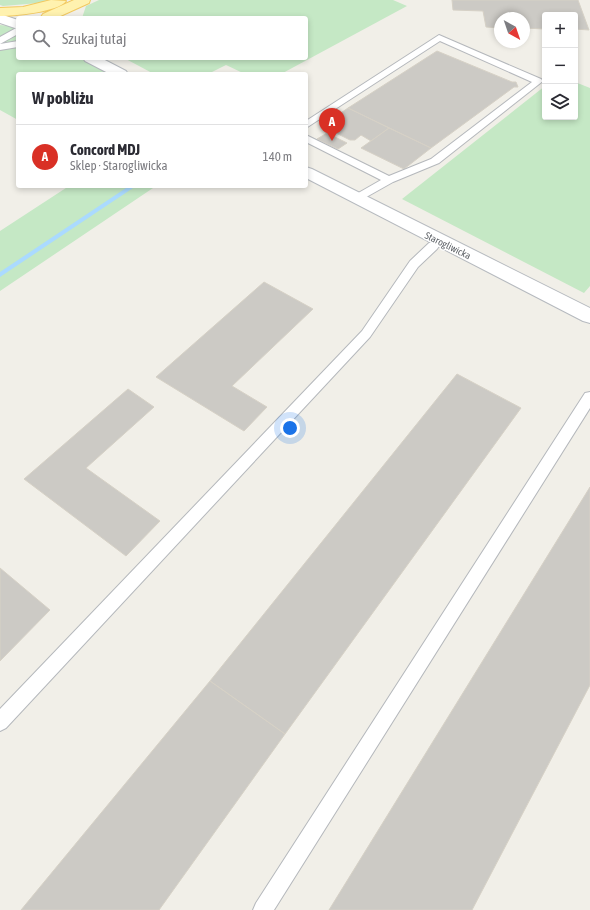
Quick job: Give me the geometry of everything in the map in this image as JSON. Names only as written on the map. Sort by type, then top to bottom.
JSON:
[{"type":"main road","points":[[0,12],[27,12],[70,2]]},
{"type":"main road","points":[[35,16],[70,2]]},
{"type":"main road","points":[[48,16],[70,2]]},
{"type":"main road","points":[[60,16],[70,2]]},
{"type":"street","points":[[0,18],[16,24]]},
{"type":"street","points":[[94,60],[117,72]]},
{"type":"street","name":"Starogliwicka","points":[[308,173],[590,316]]},
{"type":"lane","points":[[0,34],[16,30]]},
{"type":"lane","points":[[0,41],[16,31]]},
{"type":"lane","points":[[308,124],[439,38],[538,81],[435,161],[389,180],[357,198]]},
{"type":"lane","points":[[0,47],[16,44]]},
{"type":"lane","points":[[308,139],[389,180]]},
{"type":"lane","points":[[0,722],[366,334],[414,264],[433,246]]},
{"type":"lane","points":[[263,910],[590,397]]},
{"type":"green space","points":[[0,0],[48,0],[39,3],[3,6],[0,5]]},
{"type":"green space","points":[[99,0],[393,0],[407,6],[308,59],[308,16],[83,16],[86,6]]},
{"type":"green space","points":[[0,25],[16,27],[16,60],[94,60],[117,72],[16,72],[16,119],[0,110]]},
{"type":"green space","points":[[128,60],[307,60],[285,72],[241,72],[226,65],[212,72],[150,72]]},
{"type":"green space","points":[[578,83],[590,88],[590,286],[584,293],[402,199],[542,88],[542,120],[578,120]]},
{"type":"green space","points":[[66,188],[153,188],[0,291],[0,231]]},
{"type":"building","points":[[452,0],[578,0],[589,30],[578,29],[578,12],[542,12],[542,29],[530,28],[530,12],[494,12],[494,28],[486,27],[483,11],[453,10]]},
{"type":"building","points":[[437,51],[512,82],[516,82],[518,87],[514,87],[431,148],[348,108]]},
{"type":"building","points":[[348,108],[389,128],[371,141],[361,135],[355,140],[350,140],[322,126]]},
{"type":"building","points":[[389,128],[431,148],[404,169],[361,148]]},
{"type":"building","points":[[327,133],[347,143],[338,149],[317,139]]},
{"type":"building","points":[[264,282],[313,309],[232,386],[267,407],[244,431],[156,377]]},
{"type":"building","points":[[457,374],[521,408],[285,734],[210,681]]},
{"type":"building","points":[[128,389],[154,407],[86,468],[160,521],[126,556],[24,479]]},
{"type":"building","points":[[590,487],[590,685],[472,910],[329,910]]},
{"type":"building","points":[[0,568],[50,610],[0,661]]},
{"type":"building","points":[[210,681],[285,734],[159,910],[21,910]]},
{"type":"waterway","points":[[0,275],[130,188]]},
{"type":"place","name":"Concord MDJ","points":[[332,141]]}]
